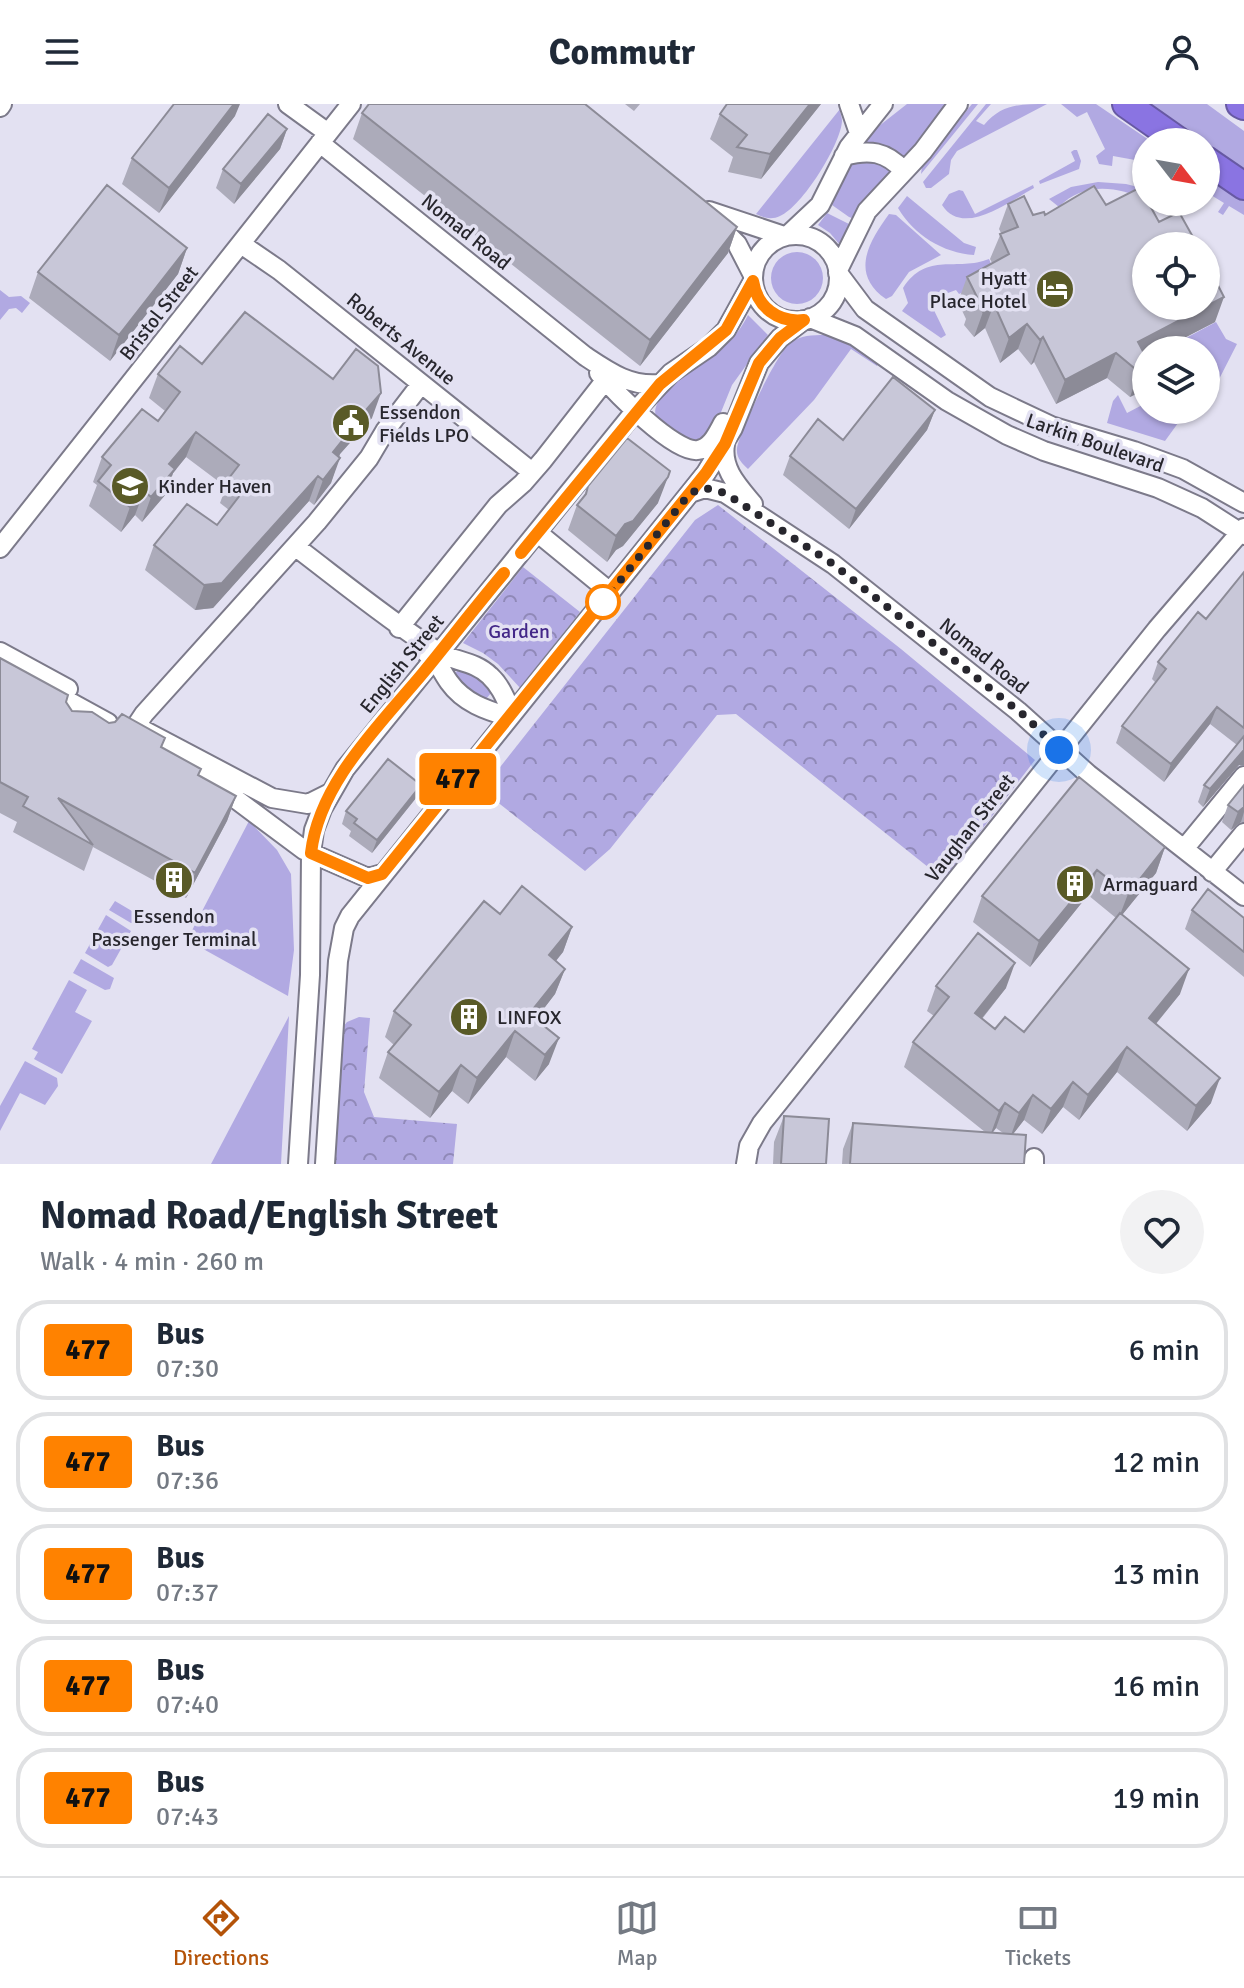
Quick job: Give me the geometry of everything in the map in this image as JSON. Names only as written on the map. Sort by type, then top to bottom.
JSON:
[{"type":"highway","points":[[1126,104],[1160,128]]},
{"type":"highway","points":[[1220,170],[1244,186]]},
{"type":"street","name":"Nomad Road","points":[[288,104],[324,138],[585,356],[608,377],[619,395],[684,449],[701,450],[712,442],[735,395],[759,363]]},
{"type":"street","name":"Bristol Street","points":[[3,543],[351,104]]},
{"type":"street","points":[[849,104],[859,133]]},
{"type":"street","points":[[753,278],[762,251],[786,236],[820,205],[844,156],[883,104]]},
{"type":"street","points":[[838,272],[867,211],[958,104]]},
{"type":"street","points":[[844,156],[861,152],[881,153],[904,171]]},
{"type":"street","points":[[325,1164],[338,961],[344,928],[356,906],[690,493],[725,444],[759,363],[780,338],[823,311],[838,287],[838,272],[832,254],[820,242],[804,235],[786,236],[724,218],[690,199],[733,239],[753,278],[759,300],[767,310],[784,319],[807,319]]},
{"type":"street","name":"Roberts Avenue","points":[[241,244],[279,270],[532,472]]},
{"type":"street","name":"Larkin Boulevard","points":[[838,272],[865,309],[990,397],[1051,426],[1183,469],[1244,503]]},
{"type":"street","name":"English Street","points":[[298,1164],[308,1006],[311,853],[318,819],[330,793],[345,769],[636,410],[660,384],[726,330],[753,278]]},
{"type":"street","name":"Larkin Boulevard","points":[[807,319],[855,336],[947,401],[1007,435],[1044,451],[1158,488],[1243,531]]},
{"type":"street","name":"Nomad Road","points":[[608,377],[639,384],[660,384]]},
{"type":"street","points":[[399,628],[498,505],[532,472],[608,377]]},
{"type":"street","points":[[133,731],[296,547],[369,458],[385,431],[421,384]]},
{"type":"street","points":[[584,407],[606,394],[619,395]]},
{"type":"street","name":"Nomad Road","points":[[725,444],[724,459],[728,471],[766,517]]},
{"type":"street","name":"Nomad Road","points":[[690,493],[701,488],[717,490],[766,517],[867,590],[1026,717],[1059,750],[1244,896]]},
{"type":"street","name":"Vaughan Street","points":[[746,1164],[751,1141],[762,1123],[1157,629],[1243,531]]},
{"type":"street","points":[[538,533],[610,592]]},
{"type":"street","points":[[296,547],[399,628],[418,648],[437,656],[469,662],[487,673],[500,687],[510,715]]},
{"type":"street","points":[[0,652],[133,731],[229,794],[289,841],[368,878],[382,874]]},
{"type":"street","points":[[437,656],[449,682],[465,699],[481,708],[510,715]]},
{"type":"street","points":[[0,664],[94,728],[133,731]]},
{"type":"street","points":[[172,758],[278,800],[308,804],[330,793]]},
{"type":"street","points":[[1184,849],[1244,776]]},
{"type":"street","points":[[1212,872],[1244,833]]},
{"type":"street","points":[[308,1006],[336,1008]]},
{"type":"green space","points":[[907,104],[946,104],[902,161],[863,144],[879,126]]},
{"type":"green space","points":[[972,104],[978,104],[921,174],[922,166]]},
{"type":"green space","points":[[986,104],[991,104],[976,121],[984,125],[1004,109],[1047,104],[957,151],[951,160],[949,174],[931,188],[926,188],[923,182]]},
{"type":"green space","points":[[1061,104],[1096,104],[1132,128],[1132,159],[1113,156],[1112,166],[1099,164],[1096,156],[1105,149],[1087,112],[1077,117]]},
{"type":"green space","points":[[1149,104],[1207,104],[1244,131],[1244,170],[1220,153],[1220,128],[1184,128]]},
{"type":"green space","points":[[840,109],[842,121],[835,144],[819,174],[799,201],[774,218],[756,214]]},
{"type":"green space","points":[[1077,150],[1081,161],[1079,169],[1040,184],[1039,181],[1075,161],[1071,152]]},
{"type":"green space","points":[[871,156],[893,170],[867,196],[852,218],[849,217],[832,205],[851,162]]},
{"type":"green space","points":[[1098,182],[1126,184],[1132,186],[1132,195],[1112,189],[1089,190],[1068,199],[1059,207],[1049,199],[1071,187]]},
{"type":"green space","points":[[1220,184],[1244,199],[1244,215],[1229,206],[1223,215],[1220,209],[1224,203],[1220,201]]},
{"type":"green space","points":[[1033,185],[1034,188],[1000,208],[974,218],[951,214],[942,205],[949,194],[963,191],[975,214]]},
{"type":"green space","points":[[907,196],[964,243],[976,247],[974,255],[951,251],[921,234],[898,208]]},
{"type":"green space","points":[[827,213],[849,224],[840,245],[818,225]]},
{"type":"green space","points":[[889,214],[896,215],[941,255],[909,272],[892,296],[886,299],[868,279],[866,258],[869,247]]},
{"type":"green space","points":[[797,252],[815,260],[823,278],[815,296],[797,304],[779,296],[771,278],[779,260]]},
{"type":"green space","points":[[989,259],[997,277],[959,294],[956,290],[929,300],[946,335],[941,338],[902,311],[908,303],[903,288],[922,270],[943,264]]},
{"type":"green space","points":[[0,290],[9,297],[21,296],[30,303],[22,313],[16,308],[9,309],[0,320]]},
{"type":"green space","points":[[748,315],[768,335],[732,385],[715,427],[706,440],[689,443],[656,418],[656,408],[670,388],[731,339]]},
{"type":"green space","points":[[1216,322],[1226,339],[1237,344],[1220,377],[1220,336],[1190,336]]},
{"type":"green space","points":[[825,335],[853,344],[878,362],[877,366],[851,349],[814,400],[748,469],[738,457],[737,448],[776,362],[794,340]]},
{"type":"green space","points":[[1118,395],[1127,413],[1132,410],[1132,424],[1177,424],[1165,441],[1107,423],[1113,401]]},
{"type":"green space","points":[[718,505],[901,649],[1035,760],[947,875],[933,871],[736,714],[717,715],[610,849],[585,871],[482,790],[695,520]]},
{"type":"green space","name":"Garden","points":[[523,567],[580,612],[521,689],[498,664],[463,643]]},
{"type":"green space","points":[[462,665],[494,689],[483,703],[452,677]]},
{"type":"green space","points":[[249,821],[277,850],[291,874],[294,950],[288,996],[187,940]]},
{"type":"green space","points":[[115,901],[137,914],[136,922],[131,923],[109,910]]},
{"type":"green space","points":[[106,915],[131,931],[108,967],[85,953]]},
{"type":"green space","points":[[81,959],[114,978],[110,989],[105,990],[73,973]]},
{"type":"green space","points":[[69,980],[87,990],[75,1012],[92,1021],[62,1074],[34,1059],[38,1052],[32,1049]]},
{"type":"green space","points":[[289,1016],[281,1164],[211,1164]]},
{"type":"green space","points":[[359,1017],[370,1018],[364,1092],[374,1117],[457,1124],[453,1164],[332,1164],[342,1028]]},
{"type":"green space","points":[[25,1061],[57,1078],[58,1086],[45,1105],[20,1093],[0,1131],[0,1106]]},
{"type":"building","points":[[174,104],[234,104],[169,188],[132,158]]},
{"type":"building","points":[[369,104],[585,104],[737,227],[650,340],[362,113]]},
{"type":"building","points":[[727,104],[810,104],[770,154],[737,147],[747,135],[720,114]]},
{"type":"building","points":[[268,114],[287,129],[241,184],[223,169]]},
{"type":"building","points":[[107,185],[187,248],[119,335],[38,272]]},
{"type":"building","name":"Hyatt Place Hotel","points":[[1094,186],[1106,205],[1132,192],[1132,216],[1156,216],[1159,222],[1171,216],[1181,216],[1190,232],[1132,232],[1132,320],[1180,320],[1149,336],[1132,336],[1132,366],[1116,353],[1065,380],[1043,337],[1040,340],[1027,324],[1009,338],[994,304],[983,312],[973,300],[977,297],[967,277],[1009,254],[1000,234],[1018,227],[1008,204],[1024,196],[1033,215],[1044,212],[1045,215]]},
{"type":"building","points":[[245,312],[333,379],[356,349],[378,366],[381,393],[344,435],[333,452],[340,458],[323,480],[318,476],[222,583],[204,585],[154,545],[187,504],[217,525],[244,490],[229,478],[239,465],[196,432],[169,464],[175,469],[151,497],[144,491],[130,507],[98,481],[111,465],[102,457],[142,409],[158,421],[180,392],[158,374],[180,346],[202,364]]},
{"type":"building","points":[[893,377],[935,410],[856,509],[790,456],[818,419],[843,440]]},
{"type":"building","points":[[627,438],[670,471],[633,521],[625,524],[616,536],[577,505],[588,486]]},
{"type":"building","points":[[1244,572],[1244,728],[1217,707],[1171,764],[1122,726],[1166,669],[1158,662],[1198,612],[1206,619]]},
{"type":"building","name":"Essendon Passenger Terminal","points":[[0,658],[68,695],[66,702],[72,711],[92,712],[109,723],[115,722],[122,714],[165,738],[161,747],[201,769],[198,775],[236,796],[195,873],[58,798],[93,845],[23,806],[28,797],[0,782]]},
{"type":"building","points":[[1244,736],[1244,750],[1210,789],[1204,785]]},
{"type":"building","points":[[388,759],[421,785],[377,840],[354,823],[357,819],[346,811]]},
{"type":"building","name":"Armaguard","points":[[1079,777],[1165,847],[1128,894],[1097,870],[1039,941],[982,896]]},
{"type":"building","points":[[1244,785],[1244,807],[1238,812],[1228,805]]},
{"type":"building","name":"LINFOX","points":[[522,886],[572,927],[549,955],[565,969],[529,1014],[559,1038],[545,1055],[515,1031],[477,1078],[461,1065],[439,1092],[388,1052],[411,1025],[394,1011],[484,901],[500,914]]},
{"type":"building","points":[[1208,889],[1244,918],[1244,952],[1192,910]]},
{"type":"building","points":[[1120,913],[1189,969],[1149,1018],[1220,1078],[1196,1106],[1127,1047],[1088,1095],[1073,1082],[1051,1109],[1033,1095],[1019,1113],[1005,1103],[999,1111],[913,1042],[949,997],[936,986],[978,933],[1015,963],[975,1013],[995,1029],[1005,1017],[1024,1032]]},
{"type":"building","points":[[784,1116],[829,1119],[826,1164],[781,1164]]},
{"type":"building","points":[[853,1123],[1026,1135],[1024,1164],[850,1164]]},
{"type":"bus line","name":"477","points":[[504,573],[345,769],[322,809],[314,830],[311,853],[368,878],[382,874],[706,473],[738,418],[759,363],[780,338],[804,320],[784,319],[767,310],[759,300],[753,281],[726,330],[709,347],[671,373],[636,410],[521,553]]},
{"type":"place","name":"Hyatt Place Hotel","points":[[1055,289]]},
{"type":"place","name":"Essendon Fields LPO","points":[[351,423]]},
{"type":"place","name":"Kinder Haven","points":[[130,486]]},
{"type":"place","name":"Essendon Passenger Terminal","points":[[174,880]]},
{"type":"place","name":"Armaguard","points":[[1075,884]]},
{"type":"place","name":"LINFOX","points":[[469,1017]]},
{"type":"route","points":[[603,602],[690,493],[701,488],[717,490],[766,517],[798,543],[833,564],[1026,717],[1059,750]]}]
